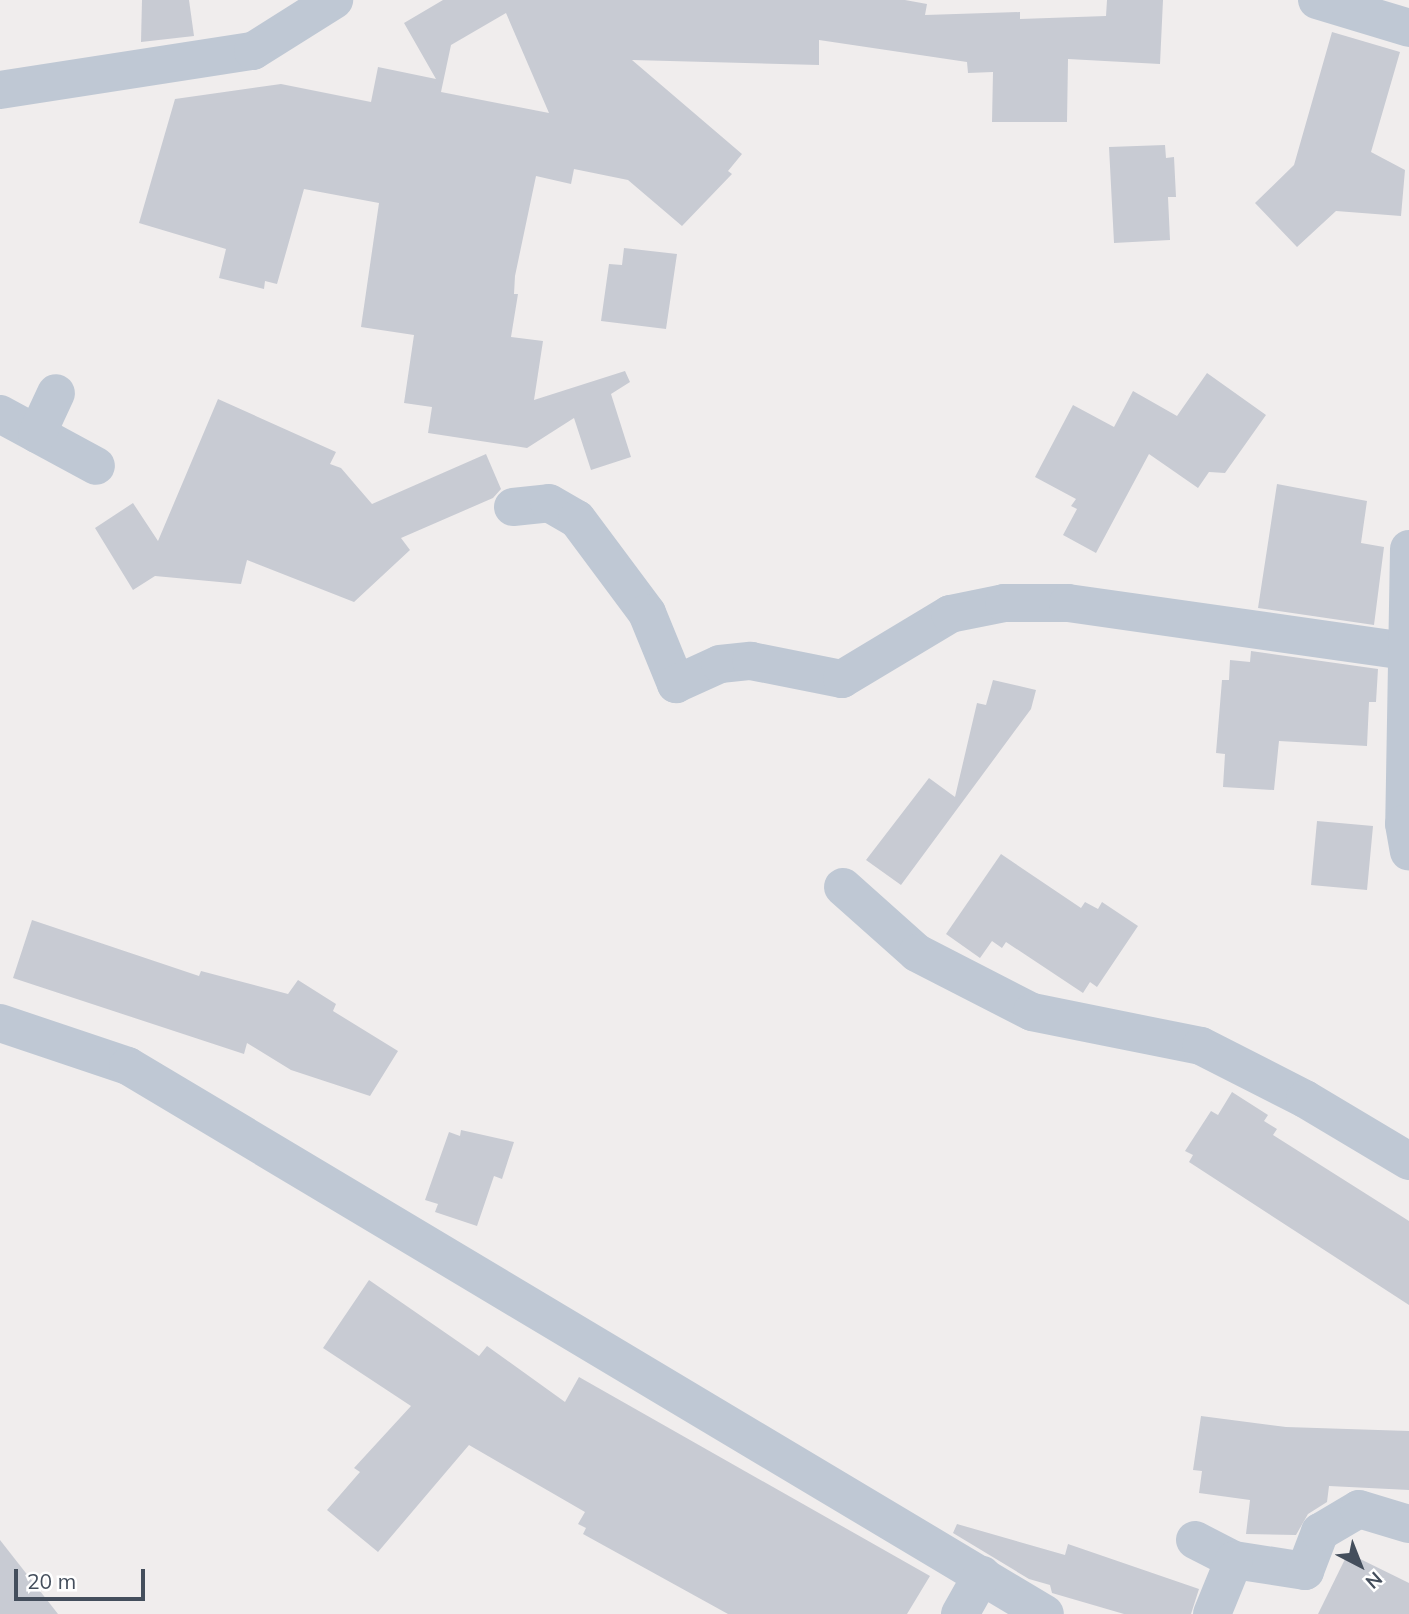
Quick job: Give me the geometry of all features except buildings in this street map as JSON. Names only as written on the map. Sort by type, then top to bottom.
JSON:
[{"type":"street","points":[[0,90],[253,51],[334,0]]},
{"type":"street","points":[[1317,0],[1409,28]]},
{"type":"street","points":[[37,434],[57,393]]},
{"type":"street","points":[[0,414],[96,466]]},
{"type":"street","points":[[513,507],[549,503],[577,519],[647,612],[676,684],[720,664],[751,661],[842,679],[950,614],[1004,603],[1068,603],[1405,651]]},
{"type":"street","points":[[1409,550],[1405,651],[1404,824],[1409,852]]},
{"type":"street","points":[[843,887],[918,953],[1032,1012],[1201,1046],[1305,1099],[1409,1161]]},
{"type":"street","points":[[0,1023],[128,1066],[1045,1614]]},
{"type":"street","points":[[1195,1540],[1234,1560],[1305,1571],[1320,1532],[1359,1509],[1409,1524]]},
{"type":"street","points":[[1212,1614],[1234,1560]]},
{"type":"street","points":[[960,1614],[982,1575]]}]
